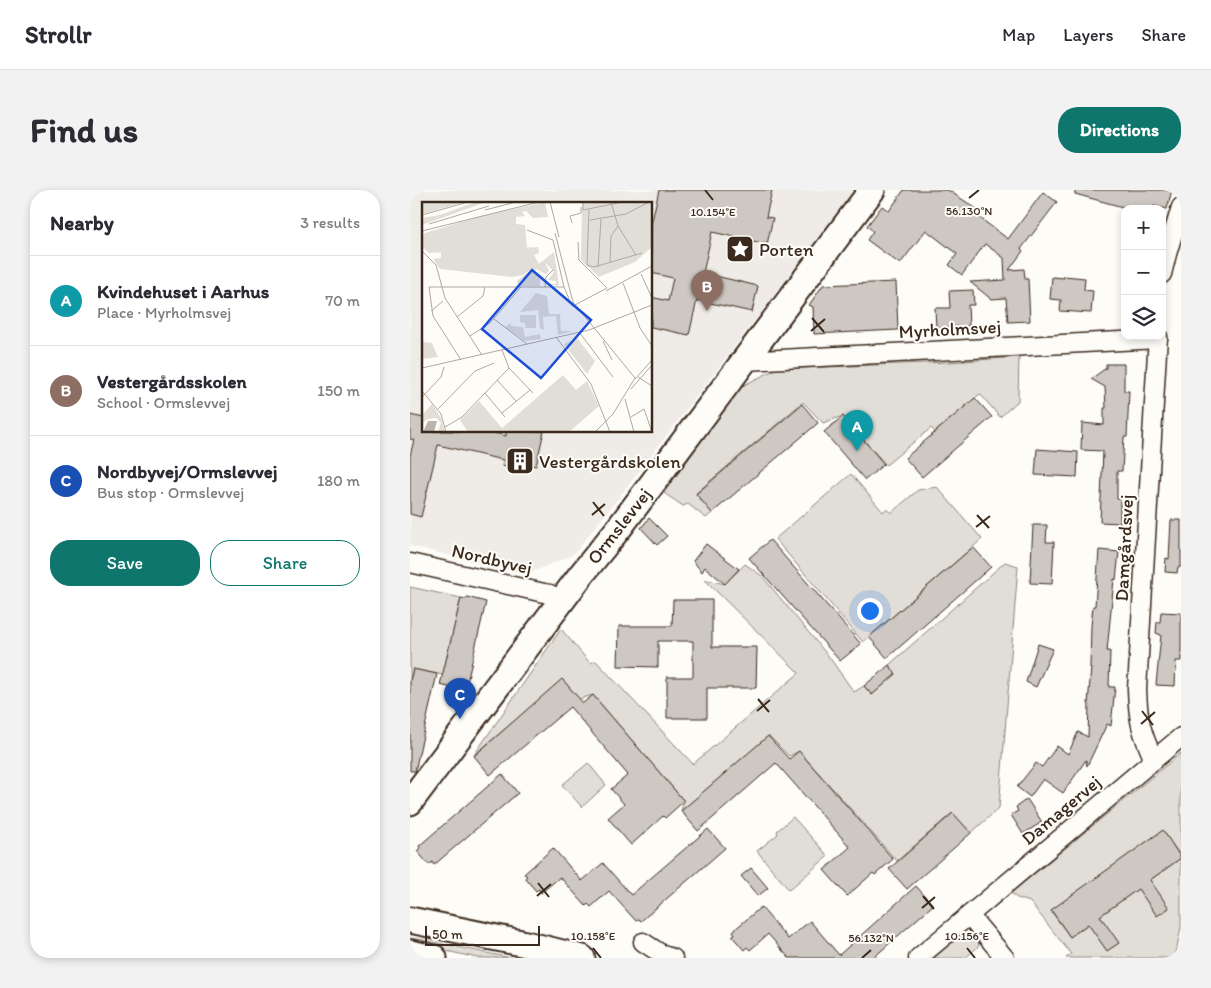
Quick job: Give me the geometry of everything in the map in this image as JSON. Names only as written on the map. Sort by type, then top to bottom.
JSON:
[{"type":"street","name":"Ormslevvej","points":[[412,796],[561,603],[872,190]]},
{"type":"street","points":[[1166,257],[1181,207]]},
{"type":"street","name":"Myrholmsvej","points":[[744,360],[1121,340]]},
{"type":"street","name":"Damgårdsvej","points":[[1154,760],[1142,734],[1137,689],[1158,340]]},
{"type":"street","name":"Nordbyvej","points":[[410,563],[544,592],[550,594],[561,603]]},
{"type":"street","name":"Damagervej","points":[[918,958],[1181,738]]},
{"type":"street","points":[[969,915],[1005,958]]},
{"type":"street","points":[[410,920],[526,944],[582,958]]},
{"type":"street","points":[[410,933],[526,944]]},
{"type":"street","points":[[643,942],[663,955],[673,958]]},
{"type":"street","points":[[410,953],[434,958]]},
{"type":"shaded area","points":[[410,190],[855,190],[573,555],[527,574],[410,546]]},
{"type":"shaded area","points":[[1019,357],[1018,401],[1000,417],[980,394],[935,432],[931,428],[886,465],[843,416],[823,423],[803,402],[696,493],[712,513],[706,518],[688,504],[683,506],[664,493],[740,387],[776,369],[950,362]]},
{"type":"shaded area","points":[[851,474],[883,512],[886,509],[891,513],[918,490],[937,487],[982,539],[863,642],[775,539]]},
{"type":"shaded area","points":[[1005,562],[1018,566],[999,808],[971,833],[952,813],[897,861],[799,751],[789,756],[769,736],[681,811],[684,801],[593,695],[579,699],[563,680],[474,755],[561,629],[590,663],[596,661],[693,764],[799,673],[704,579],[725,584],[745,564],[762,576],[829,657],[854,692],[864,686],[872,695],[896,674],[889,665]]},
{"type":"shaded area","points":[[410,587],[461,598],[443,675],[413,669],[410,681]]},
{"type":"shaded area","points":[[1181,753],[1181,856],[1162,831],[1051,911],[1070,937],[1181,858],[1181,927],[1175,958],[1066,958],[1071,954],[1030,902],[1017,898],[1011,893]]},
{"type":"shaded area","points":[[588,763],[606,785],[582,807],[562,785]]},
{"type":"shaded area","points":[[793,817],[828,856],[789,890],[757,851],[778,834],[777,831]]},
{"type":"shaded area","points":[[410,938],[511,958],[478,958],[410,943]]},
{"type":"shaded area","points":[[956,939],[978,941],[979,946],[965,958],[933,958]]},
{"type":"building","points":[[659,190],[772,190],[766,217],[773,218],[767,244],[712,232],[703,273],[758,286],[752,312],[697,300],[689,335],[652,327],[652,297],[668,301],[673,278],[652,273],[652,221]]},
{"type":"building","points":[[904,190],[948,190],[980,211],[976,215],[1008,239],[1043,192],[1057,202],[1021,249],[1023,251],[1009,270],[1024,269],[1025,279],[1028,279],[1030,321],[1008,322],[1006,298],[991,299],[970,282],[1005,280],[1004,258],[985,244],[962,275],[949,265],[957,254],[926,230],[900,264],[867,240],[873,231],[867,226],[882,206],[889,211]]},
{"type":"building","points":[[1075,190],[1172,190],[1167,209],[1166,205],[1121,205],[1121,207],[1075,194]]},
{"type":"building","points":[[1064,276],[1085,278],[1084,290],[1093,291],[1091,313],[1060,311],[1061,300],[1050,299],[1052,277],[1064,278]]},
{"type":"building","points":[[896,282],[898,330],[814,334],[813,307],[809,305],[823,285]]},
{"type":"building","points":[[973,290],[974,305],[968,305],[969,326],[936,328],[935,308],[950,308],[949,291]]},
{"type":"building","points":[[1106,364],[1124,364],[1124,391],[1129,391],[1127,437],[1124,437],[1122,471],[1117,471],[1117,499],[1120,499],[1120,523],[1100,522],[1103,451],[1081,450],[1082,423],[1104,425],[1104,408],[1106,408],[1105,387],[1091,379],[1106,368]]},
{"type":"building","points":[[975,398],[992,417],[922,477],[905,458]]},
{"type":"building","points":[[802,404],[818,423],[712,513],[696,494]]},
{"type":"building","name":"Vestergårdskolen","points":[[410,415],[422,418],[422,432],[491,432],[506,436],[506,432],[544,432],[536,466],[518,462],[516,469],[502,466],[503,460],[438,445],[421,517],[410,514],[410,456],[414,440],[410,439]]},
{"type":"building","points":[[843,416],[884,464],[865,480],[824,432]]},
{"type":"building","points":[[1037,449],[1078,452],[1077,477],[1035,475]]},
{"type":"building","points":[[649,518],[667,536],[657,545],[641,528]]},
{"type":"building","points":[[1171,520],[1181,520],[1181,567],[1178,567],[1177,573],[1165,572],[1166,558],[1169,559]]},
{"type":"building","points":[[1033,525],[1047,525],[1046,542],[1054,542],[1052,584],[1030,583]]},
{"type":"building","points":[[770,540],[861,644],[840,661],[749,558]]},
{"type":"building","points":[[706,544],[739,569],[725,584],[705,567],[702,572],[693,561]]},
{"type":"building","points":[[973,547],[991,567],[887,658],[869,637]]},
{"type":"building","points":[[1099,550],[1119,552],[1116,580],[1114,579],[1107,651],[1110,651],[1109,687],[1115,687],[1111,726],[1107,724],[1087,766],[1086,760],[1063,793],[1043,779],[1030,797],[1017,787],[1036,763],[1042,767],[1057,746],[1068,754],[1078,732],[1088,737],[1091,626],[1093,606],[1095,606]]},
{"type":"building","points":[[467,597],[486,602],[465,691],[440,685],[461,598],[466,599]]},
{"type":"building","points":[[673,600],[712,600],[712,647],[757,647],[756,688],[707,688],[707,718],[667,718],[667,677],[693,677],[693,641],[658,641],[658,667],[618,666],[619,626],[672,626]]},
{"type":"building","points":[[1161,612],[1181,613],[1181,661],[1176,661],[1175,686],[1156,685],[1161,635],[1156,633],[1157,622],[1160,622]]},
{"type":"building","points":[[1038,644],[1053,649],[1036,687],[1026,682]]},
{"type":"building","points":[[889,665],[896,674],[872,695],[864,686]]},
{"type":"building","points":[[413,669],[437,674],[415,771],[410,771],[410,681]]},
{"type":"building","points":[[562,679],[583,703],[593,695],[684,801],[665,818],[663,816],[631,845],[608,818],[624,804],[611,789],[628,775],[570,707],[490,775],[474,756]]},
{"type":"building","points":[[768,736],[789,759],[799,751],[893,859],[875,875],[873,873],[847,896],[824,870],[850,847],[776,763],[698,831],[681,811]]},
{"type":"building","points":[[502,774],[518,793],[434,865],[432,862],[429,865],[417,851],[420,848],[419,846]]},
{"type":"building","points":[[1027,799],[1042,822],[1023,834],[1011,815],[1018,811],[1016,807]]},
{"type":"building","points":[[953,813],[971,833],[907,889],[889,869]]},
{"type":"building","points":[[708,829],[725,848],[641,921],[639,919],[636,921],[609,891],[591,907],[588,904],[586,906],[560,877],[541,893],[539,889],[536,891],[525,878],[527,876],[524,874],[553,848],[582,881],[603,863],[631,895]]},
{"type":"building","points":[[1163,830],[1181,858],[1150,880],[1169,908],[1157,916],[1138,889],[1100,916],[1119,943],[1107,951],[1088,924],[1070,937],[1051,910]]},
{"type":"building","points":[[751,868],[768,888],[758,896],[741,876]]},
{"type":"building","points":[[916,886],[933,905],[873,958],[789,958],[768,934],[750,950],[747,947],[744,950],[732,936],[735,934],[733,931],[761,907],[788,939],[810,921],[839,955]]},
{"type":"place","name":"Porten","points":[[740,249]]},
{"type":"place","name":"Vestergårdsskolen","points":[[707,311]]},
{"type":"place","name":"Kvindehuset i Aarhus","points":[[857,451]]},
{"type":"place","name":"Vestergårdskolen","points":[[520,461]]},
{"type":"place","name":"Nordbyvej/Ormslevvej","points":[[460,719]]}]
